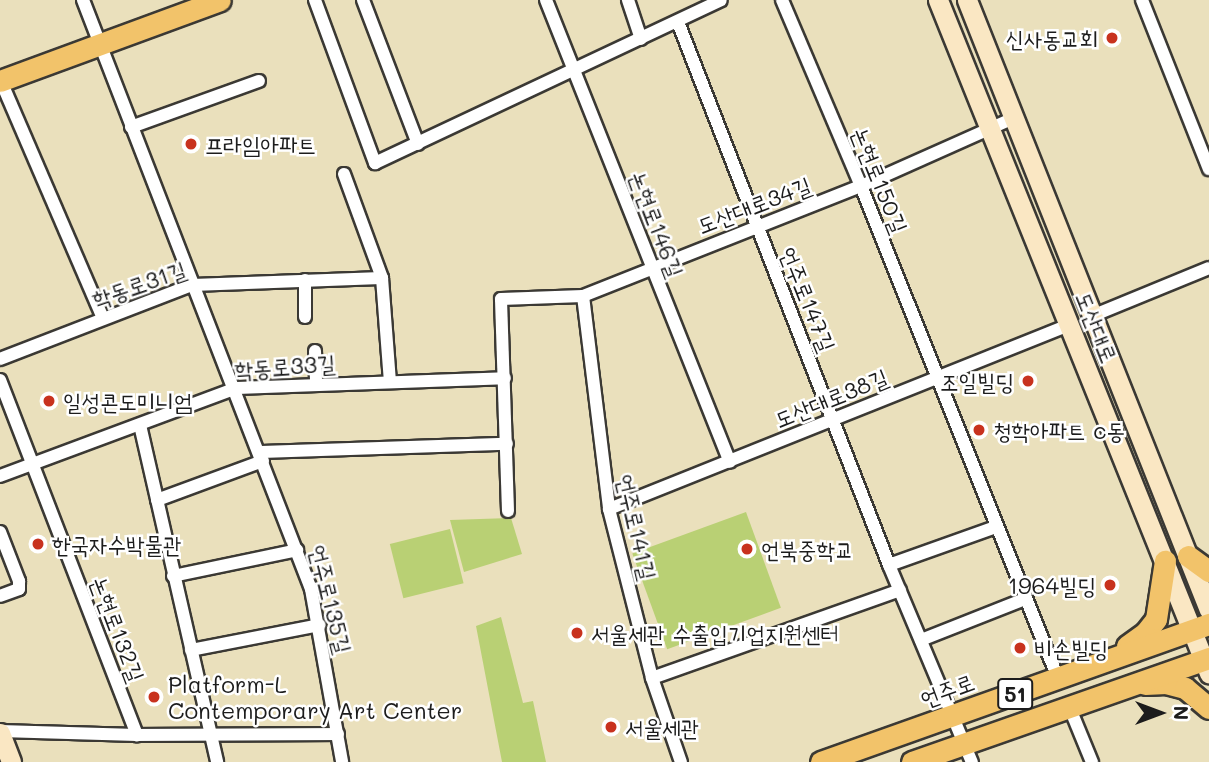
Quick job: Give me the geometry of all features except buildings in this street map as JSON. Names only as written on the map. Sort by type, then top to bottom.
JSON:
[{"type":"main road","points":[[0,80],[220,0]]},
{"type":"main road","name":"도산대로","points":[[938,0],[1165,561],[1201,627],[1207,663]]},
{"type":"main road","name":"도산대로","points":[[967,0],[1209,610]]},
{"type":"main road","points":[[1188,556],[1209,570]]},
{"type":"main road","points":[[1105,661],[1153,625],[1162,594],[1165,561]]},
{"type":"main road","name":"언주로","points":[[835,760],[1201,627]]},
{"type":"main road","name":"51","points":[[912,762],[968,753],[1069,706],[1125,685],[1207,663]]},
{"type":"main road","points":[[1125,685],[1178,685],[1196,695],[1209,708]]},
{"type":"main road","points":[[0,732],[11,762]]},
{"type":"street","name":"언주로135길","points":[[83,0],[192,285],[236,388],[298,550],[320,625],[342,762]]},
{"type":"street","points":[[315,0],[375,163],[523,95],[573,68],[678,23],[720,0]]},
{"type":"street","points":[[363,0],[418,144]]},
{"type":"street","name":"논현로146길","points":[[546,0],[730,462]]},
{"type":"street","points":[[628,0],[641,39]]},
{"type":"street","name":"논현로150길","points":[[782,0],[861,186],[1058,678]]},
{"type":"street","points":[[1142,0],[1209,169]]},
{"type":"street","name":"언주로147길","points":[[678,23],[889,565],[968,753]]},
{"type":"street","points":[[0,80],[103,318]]},
{"type":"street","points":[[131,127],[259,81]]},
{"type":"street","name":"도산대로34길","points":[[505,378],[501,299],[583,296],[861,186],[991,131],[1014,118]]},
{"type":"street","points":[[344,174],[382,278],[390,381]]},
{"type":"street","points":[[1093,316],[1209,268]]},
{"type":"street","name":"학동로31길","points":[[0,359],[192,285],[382,278]]},
{"type":"street","points":[[305,280],[305,317]]},
{"type":"street","name":"언주로141길","points":[[583,296],[608,509],[652,678],[681,762]]},
{"type":"street","name":"도산대로38길","points":[[608,509],[835,421],[1069,325]]},
{"type":"street","points":[[315,351],[316,383]]},
{"type":"street","points":[[505,378],[508,511]]},
{"type":"street","name":"학동로33길","points":[[0,476],[236,388],[505,378]]},
{"type":"street","name":"논현로132길","points":[[0,380],[137,735]]},
{"type":"street","points":[[140,425],[217,762]]},
{"type":"street","points":[[157,500],[261,457],[507,444]]},
{"type":"street","points":[[889,565],[996,527]]},
{"type":"street","points":[[0,532],[19,581],[19,589],[0,596]]},
{"type":"street","points":[[173,576],[298,550]]},
{"type":"street","points":[[652,678],[900,590]]},
{"type":"street","points":[[921,640],[1025,599]]},
{"type":"street","points":[[191,650],[320,625]]},
{"type":"street","points":[[1069,706],[1092,762]]},
{"type":"street","points":[[0,732],[137,735],[338,734]]},
{"type":"green space","points":[[746,512],[781,608],[667,649],[632,553]]},
{"type":"green space","points":[[511,518],[522,554],[464,572],[450,520]]},
{"type":"green space","points":[[450,529],[464,583],[403,598],[390,544]]},
{"type":"green space","points":[[501,617],[523,703],[533,701],[546,762],[502,762],[476,626]]},
{"type":"place","name":"신사동교회","points":[[1112,38]]},
{"type":"place","name":"프라임아파트","points":[[191,144]]},
{"type":"place","name":"조일빌딩","points":[[1028,381]]},
{"type":"place","name":"일성콘도미니엄","points":[[49,401]]},
{"type":"place","name":"청학아파트 c동","points":[[979,430]]},
{"type":"place","name":"한국자수박물관","points":[[38,544]]},
{"type":"place","name":"언북중학교","points":[[747,549]]},
{"type":"place","name":"1964빌딩","points":[[1110,585]]},
{"type":"place","name":"서울세관 수출입기업지원센터","points":[[577,633]]},
{"type":"place","name":"비손빌딩","points":[[1020,648]]},
{"type":"place","name":"Platform-L Contemporary Art Center","points":[[154,697]]},
{"type":"place","name":"서울세관","points":[[611,727]]}]
